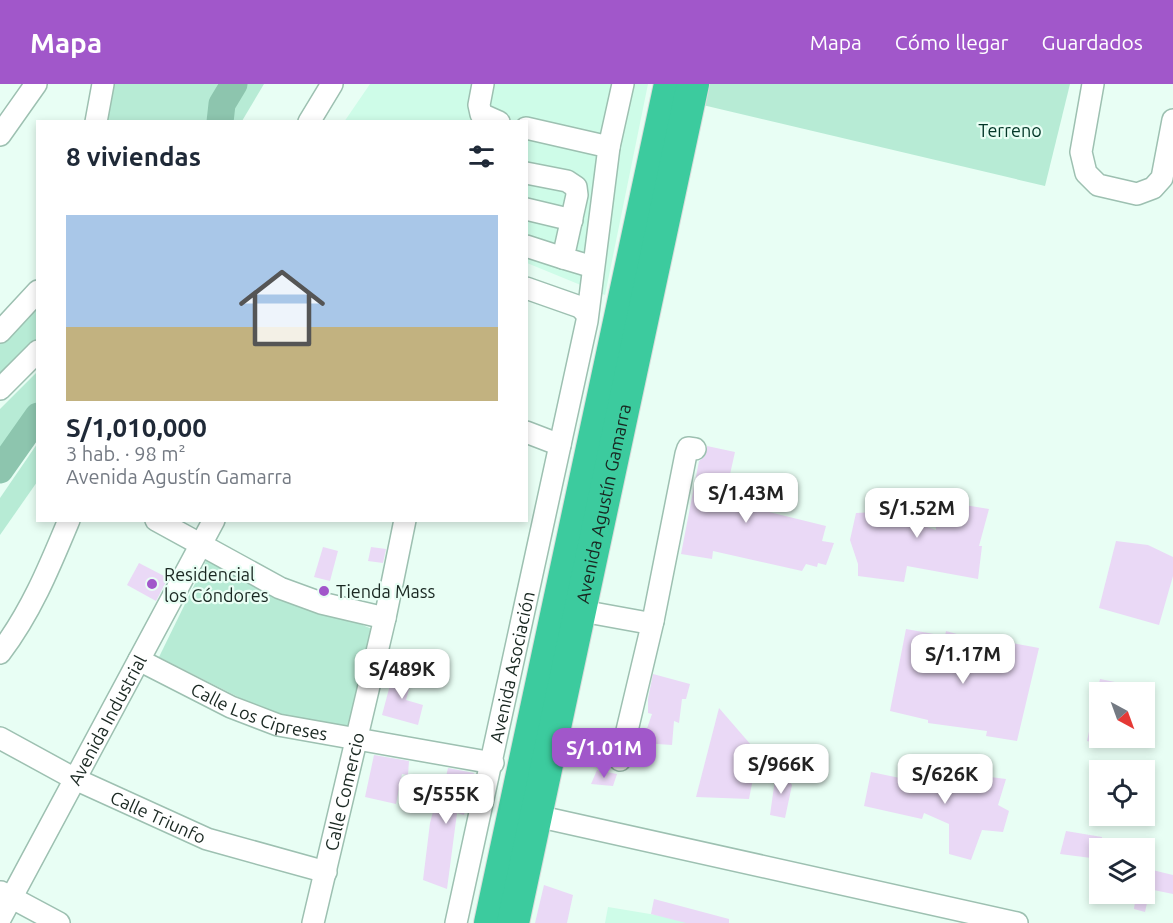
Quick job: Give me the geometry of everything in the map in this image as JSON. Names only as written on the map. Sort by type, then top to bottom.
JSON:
[{"type":"highway","name":"Avenida Agustín Gamarra","points":[[578,591],[670,84]]},
{"type":"highway","name":"Avenida Agustín Gamarra","points":[[490,923],[526,814],[693,84]]},
{"type":"highway","name":"Avenida Agustín Gamarra","points":[[513,923],[526,814]]},
{"type":"street","points":[[0,135],[36,84]]},
{"type":"street","points":[[96,120],[103,84]]},
{"type":"street","points":[[310,120],[332,84]]},
{"type":"street","points":[[483,84],[479,105],[481,114],[494,120]]},
{"type":"street","name":"Avenida Asociación","points":[[456,923],[493,763],[560,445],[586,313],[609,147],[623,84]]},
{"type":"street","points":[[1093,84],[1080,152],[1086,173],[1098,185],[1137,194],[1153,188],[1162,178],[1173,120]]},
{"type":"street","points":[[528,128],[609,147]]},
{"type":"street","points":[[528,174],[567,182],[576,187],[577,195],[563,258]]},
{"type":"street","points":[[528,209],[572,220]]},
{"type":"street","points":[[528,247],[593,267]]},
{"type":"street","points":[[528,289],[580,308],[586,313]]},
{"type":"street","points":[[0,332],[36,293]]},
{"type":"street","points":[[0,389],[36,353]]},
{"type":"street","points":[[528,433],[560,445]]},
{"type":"street","points":[[620,760],[653,621],[686,454],[688,448],[695,449]]},
{"type":"street","points":[[0,653],[27,615],[68,522]]},
{"type":"street","points":[[159,522],[280,588],[321,603],[385,618]]},
{"type":"street","name":"Avenida Industrial","points":[[0,919],[5,895],[75,779],[213,522]]},
{"type":"street","name":"Calle Comercio","points":[[313,923],[385,618],[405,522]]},
{"type":"street","points":[[578,591],[648,623],[653,621]]},
{"type":"street","name":"Calle Los Cipreses","points":[[139,660],[231,707],[278,725],[493,763]]},
{"type":"street","name":"Calle Triunfo","points":[[0,738],[75,779],[207,839],[326,873]]},
{"type":"street","points":[[526,814],[1017,923]]},
{"type":"street","points":[[5,895],[58,923]]},
{"type":"shaded area","points":[[370,84],[648,84],[605,295],[528,263],[528,120],[345,120]]},
{"type":"shaded area","points":[[608,907],[704,923],[605,923]]},
{"type":"green space","points":[[110,84],[220,84],[214,94],[210,120],[104,120]]},
{"type":"green space","points":[[241,84],[264,84],[243,120],[226,120],[228,109]]},
{"type":"green space","name":"Terreno","points":[[694,84],[1070,84],[1045,186],[690,102]]},
{"type":"green space","points":[[36,304],[36,342],[0,379],[0,343]]},
{"type":"green space","points":[[36,373],[36,406],[0,457],[0,409]]},
{"type":"green space","points":[[36,445],[36,483],[0,535],[0,498]]},
{"type":"green space","points":[[207,559],[372,629],[349,728],[266,711],[159,657]]},
{"type":"building","points":[[707,446],[735,452],[724,501],[826,526],[822,541],[834,543],[826,565],[818,563],[817,567],[806,564],[802,571],[713,551],[712,559],[681,554],[699,461],[705,456]]},
{"type":"building","points":[[882,488],[909,490],[907,495],[913,496],[907,520],[936,530],[934,500],[989,509],[979,546],[982,546],[978,579],[907,566],[904,582],[858,576],[858,564],[850,540],[856,513],[877,512]]},
{"type":"building","points":[[1116,541],[1148,545],[1173,557],[1173,576],[1159,625],[1099,608]]},
{"type":"building","points":[[323,547],[338,551],[330,581],[314,577]]},
{"type":"building","points":[[371,547],[386,549],[383,563],[368,561]]},
{"type":"building","name":"Residencial los Cóndores","points":[[139,563],[168,578],[156,601],[127,585]]},
{"type":"building","points":[[906,629],[945,636],[946,631],[975,639],[968,661],[1000,672],[1007,642],[1039,648],[1017,741],[986,736],[987,731],[928,723],[928,720],[890,711]]},
{"type":"building","points":[[394,670],[413,675],[406,700],[423,705],[418,725],[382,715]]},
{"type":"building","points":[[653,674],[690,684],[686,699],[682,699],[679,723],[674,721],[672,745],[642,743],[652,714],[648,713],[648,699]]},
{"type":"building","points":[[1100,679],[1115,682],[1099,682]]},
{"type":"building","points":[[719,708],[758,753],[749,799],[696,797]]},
{"type":"building","points":[[374,755],[409,761],[408,775],[402,774],[396,804],[365,797]]},
{"type":"building","points":[[777,765],[792,785],[785,818],[770,815]]},
{"type":"building","points":[[448,768],[474,773],[464,815],[457,813],[447,889],[423,880],[430,823],[440,785],[444,785]]},
{"type":"building","points":[[597,770],[617,774],[613,786],[591,784]]},
{"type":"building","points":[[871,772],[948,788],[951,772],[1006,779],[998,805],[1009,811],[1003,832],[982,830],[971,860],[949,854],[949,824],[924,813],[922,819],[864,806]]},
{"type":"building","points":[[1066,831],[1102,837],[1089,838],[1089,858],[1060,854]]},
{"type":"building","points":[[1155,871],[1173,875],[1173,894],[1155,890]]},
{"type":"building","points":[[544,885],[573,895],[567,923],[535,923]]},
{"type":"building","points":[[654,899],[729,919],[729,923],[686,923],[651,914]]},
{"type":"building","points":[[1135,904],[1147,904],[1145,912],[1134,909]]},
{"type":"waterway","points":[[220,120],[222,104],[234,84]]},
{"type":"waterway","points":[[0,470],[36,419]]},
{"type":"place","name":"Residencial los Cóndores","points":[[152,584]]},
{"type":"place","name":"Tienda Mass","points":[[324,591]]}]
